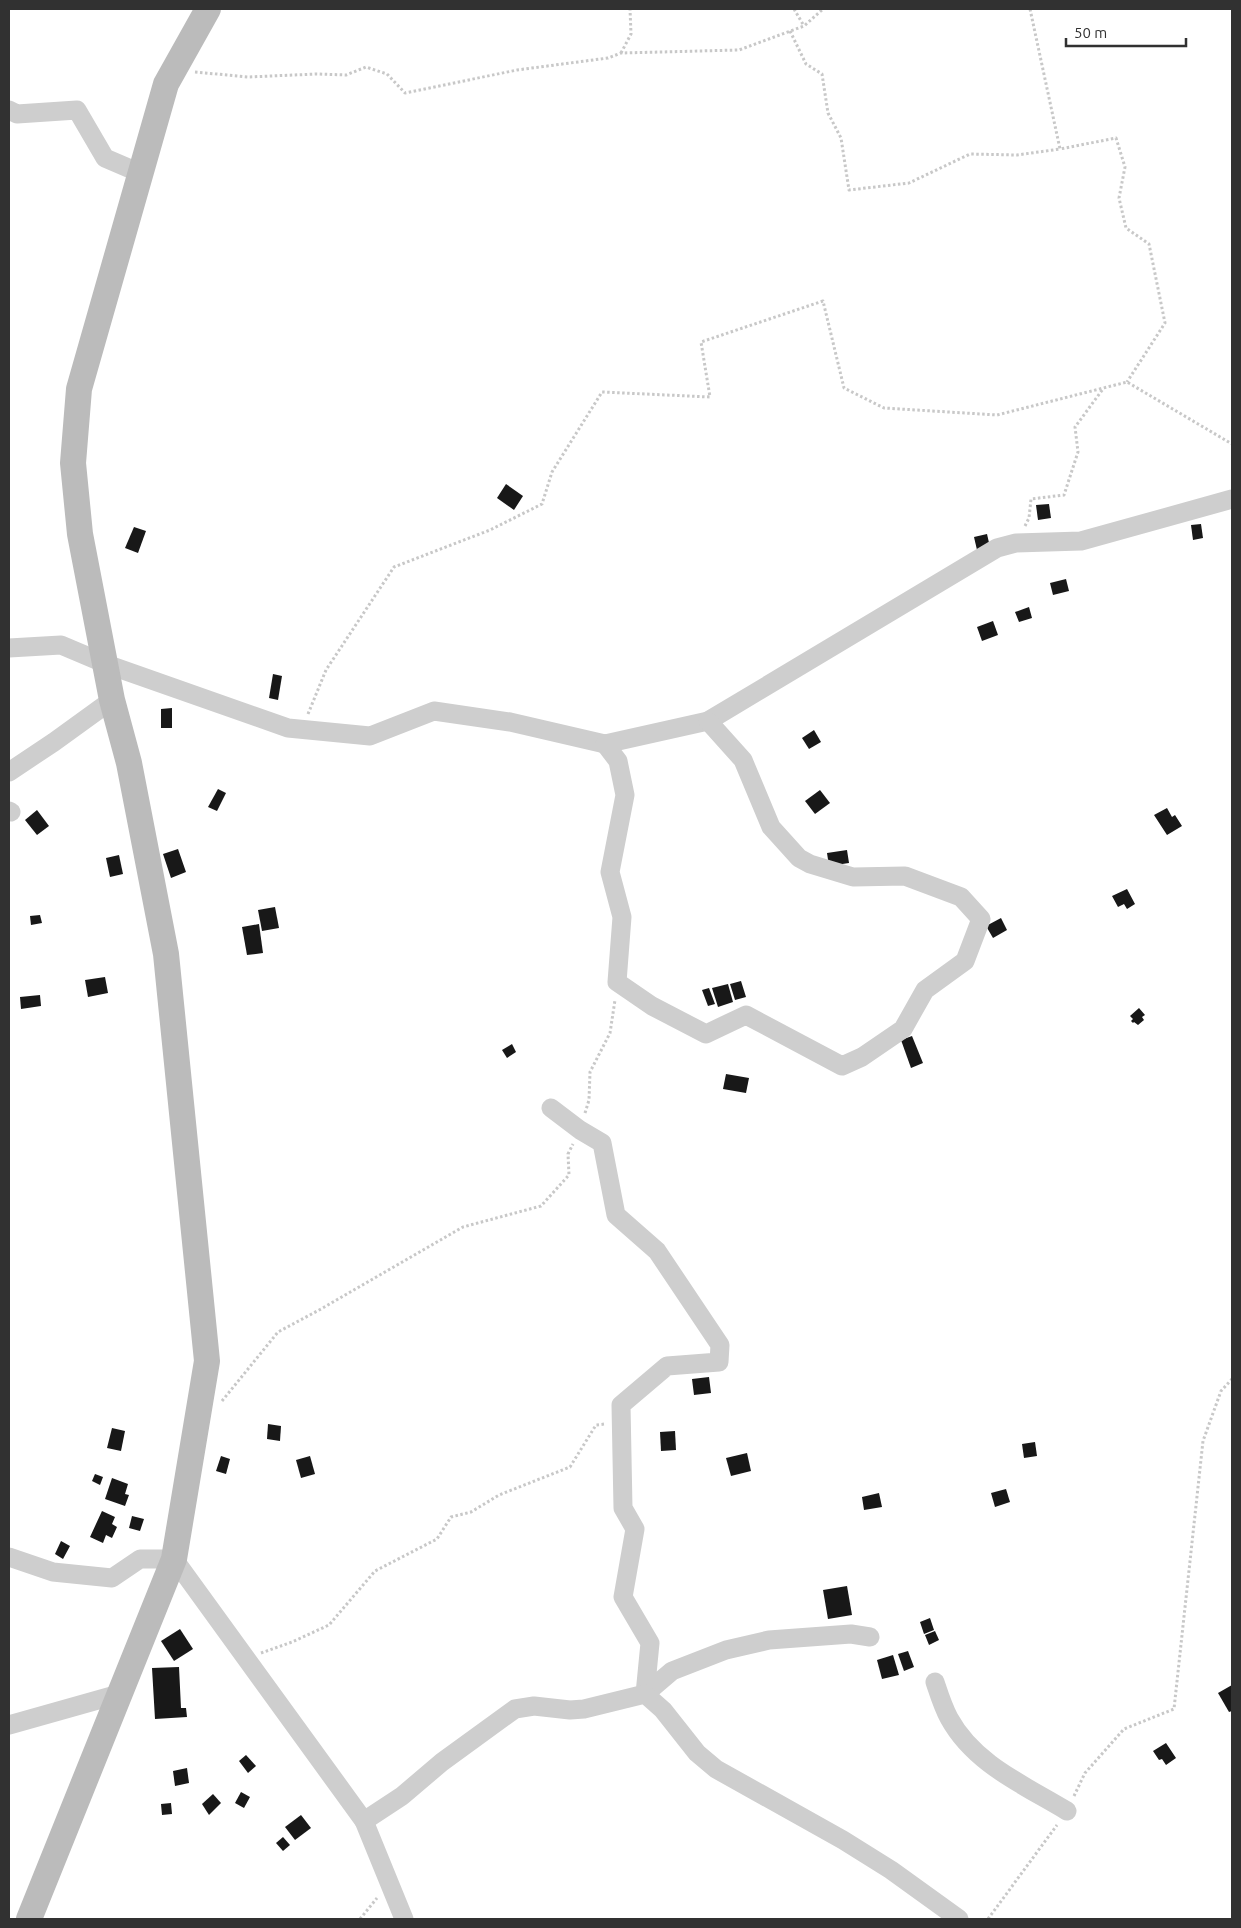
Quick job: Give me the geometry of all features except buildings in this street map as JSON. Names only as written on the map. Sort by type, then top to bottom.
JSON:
[{"type":"street","points":[[29,1919],[174,1559],[207,1361],[166,954],[129,763],[112,700],[80,534],[73,462],[79,389],[166,84],[199,15]]},
{"type":"street","points":[[9,110],[17,114],[77,110],[105,158],[140,174]]},
{"type":"street","points":[[9,648],[61,645],[106,664],[301,731],[370,736],[434,711],[510,722],[604,744],[708,721],[998,548],[1016,543],[1081,541],[1232,499]]},
{"type":"street","points":[[9,772],[112,700]]},
{"type":"street","points":[[604,744],[618,762],[625,795],[610,872],[622,917],[617,982],[652,1006],[706,1034],[746,1016],[842,1066],[862,1057],[903,1029],[925,990],[965,961],[980,919],[961,898],[905,876],[853,877],[810,864],[799,858],[771,827],[743,760],[708,721]]},
{"type":"street","points":[[551,1108],[580,1130],[602,1143],[616,1215],[657,1251],[720,1345],[719,1362],[667,1366],[621,1405],[623,1508],[635,1529],[622,1597],[650,1643],[645,1694]]},
{"type":"street","points":[[9,1557],[53,1572],[112,1578],[140,1559],[174,1559]]},
{"type":"street","points":[[174,1559],[364,1821],[404,1919]]},
{"type":"street","points":[[364,1821],[402,1796],[442,1762],[515,1709],[534,1706],[570,1710],[584,1709],[645,1694],[672,1672],[726,1650],[769,1640],[851,1634],[870,1637]]},
{"type":"street","points":[[934,1682],[949,1718],[968,1745],[1011,1780],[1034,1791],[1067,1811]]},
{"type":"street","points":[[9,1725],[119,1694]]},
{"type":"street","points":[[645,1694],[663,1710],[697,1753],[716,1769],[892,1870],[959,1919]]},
{"type":"path","points":[[621,53],[631,34],[630,9]]},
{"type":"path","points":[[794,9],[804,26]]},
{"type":"path","points":[[177,64],[195,72],[248,78],[317,74],[346,75],[366,67],[388,74],[405,93],[517,70],[608,58],[621,53],[739,50],[804,26],[823,9]]},
{"type":"path","points":[[1030,9],[1060,149]]},
{"type":"path","points":[[301,731],[326,670],[394,567],[490,530],[542,504],[552,472],[602,392],[710,397],[701,342],[823,301],[844,388],[884,408],[997,416],[1127,382],[1165,324],[1148,244],[1126,228],[1119,198],[1125,167],[1116,138],[1060,149],[1016,154],[970,154],[909,183],[849,190],[841,138],[828,113],[822,74],[806,64],[790,31]]},
{"type":"path","points":[[1127,382],[1232,444]]},
{"type":"path","points":[[1016,543],[1029,518],[1031,499],[1064,495],[1078,452],[1075,427],[1104,388]]},
{"type":"path","points":[[219,1404],[278,1332],[462,1227],[541,1206],[569,1175],[568,1154],[580,1130],[589,1100],[590,1072],[610,1033],[617,982]]},
{"type":"path","points":[[988,1919],[1067,1811],[1085,1773],[1124,1729],[1174,1709],[1203,1441],[1221,1391],[1232,1379]]},
{"type":"path","points":[[244,1657],[264,1653],[329,1625],[376,1572],[437,1539],[451,1517],[471,1512],[499,1495],[570,1467],[596,1425],[620,1422]]},
{"type":"path","points":[[360,1919],[389,1884]]}]
